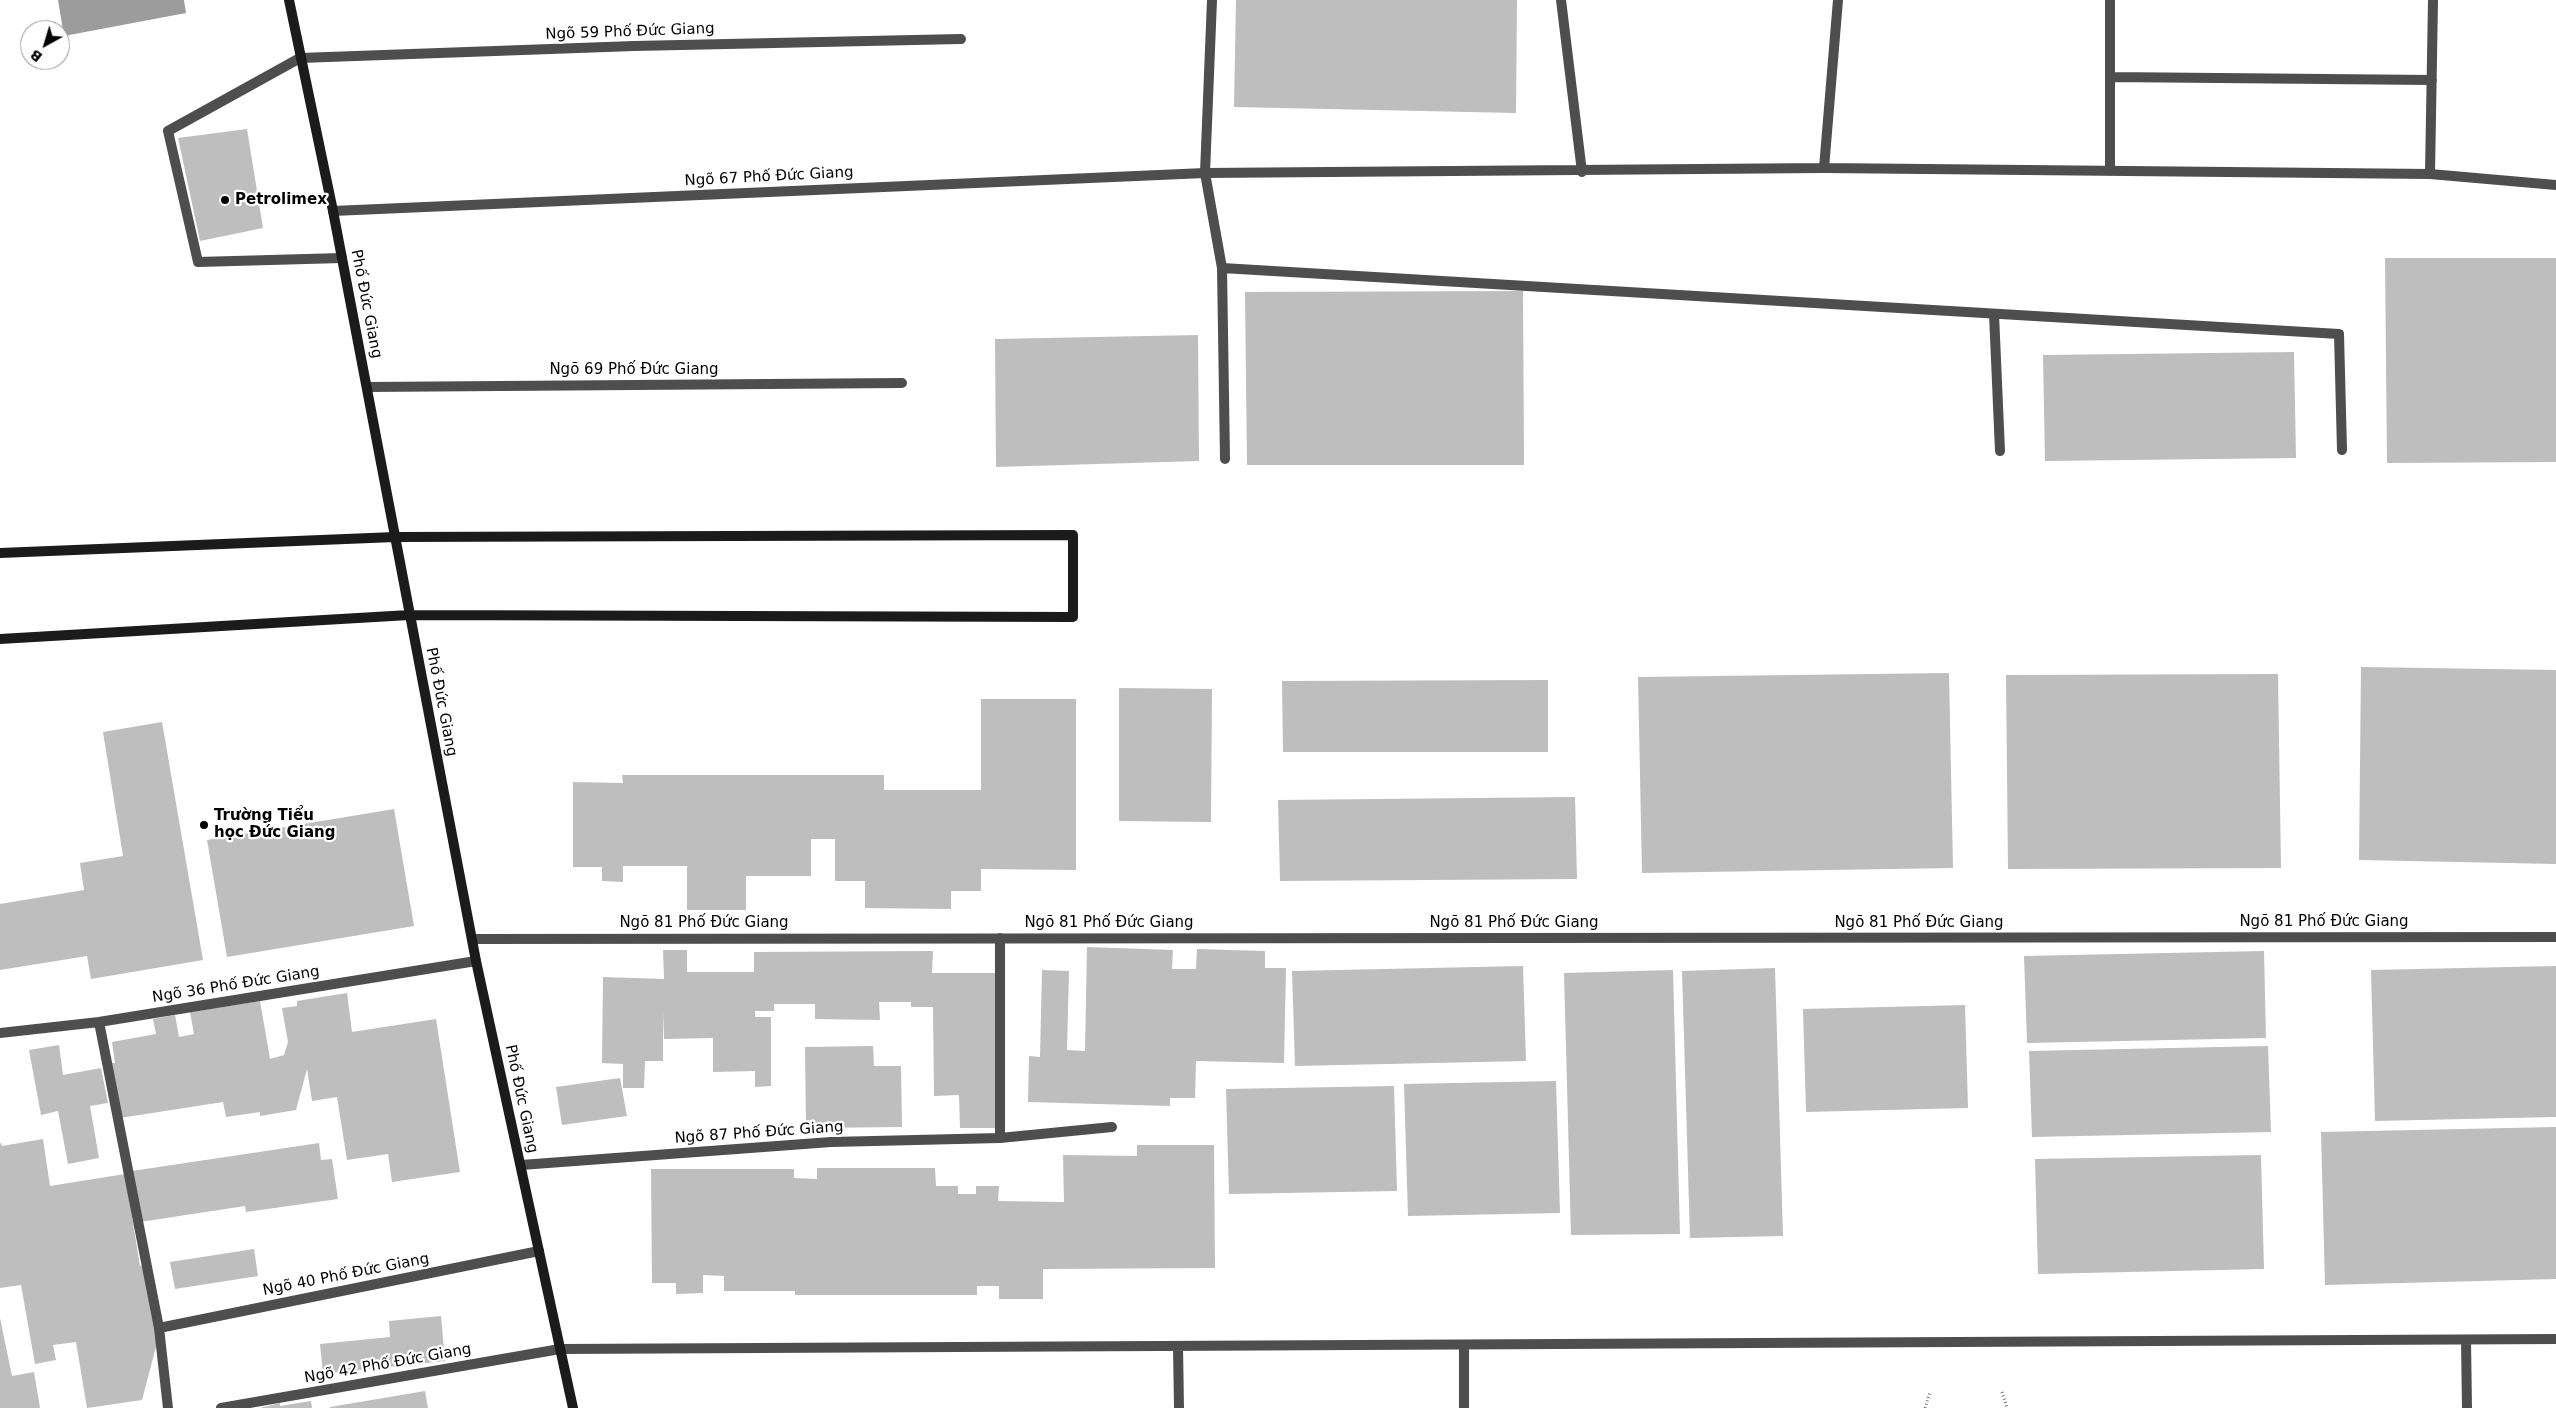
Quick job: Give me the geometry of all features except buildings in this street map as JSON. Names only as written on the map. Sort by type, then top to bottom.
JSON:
[{"type":"main road","name":"Phố Đức Giang","points":[[289,0],[333,211],[476,961],[573,1408]]},
{"type":"main road","points":[[0,553],[395,537],[1073,535],[1073,617],[409,615],[0,639]]},
{"type":"street","points":[[1212,0],[1206,173],[1222,268],[1225,459]]},
{"type":"street","points":[[1562,0],[1582,172]]},
{"type":"street","points":[[1824,168],[1838,0]]},
{"type":"street","points":[[2110,0],[2110,171]]},
{"type":"street","points":[[2430,174],[2434,0]]},
{"type":"street","name":"Ngõ 59 Phố Đức Giang","points":[[300,58],[634,46],[961,39]]},
{"type":"street","points":[[300,58],[168,131],[198,262],[342,258]]},
{"type":"street","points":[[2110,77],[2432,80]]},
{"type":"street","name":"Ngõ 67 Phố Đức Giang","points":[[333,211],[1206,173],[1582,172],[1824,168],[2430,174],[2556,185]]},
{"type":"street","points":[[1222,268],[2338,334],[2342,450]]},
{"type":"street","points":[[1994,314],[2000,451]]},
{"type":"street","name":"Ngõ 69 Phố Đức Giang","points":[[367,387],[902,382]]},
{"type":"street","name":"Ngõ 81 Phố Đức Giang","points":[[472,938],[2556,937]]},
{"type":"street","points":[[1000,938],[1000,1138]]},
{"type":"street","name":"Ngõ 36 Phố Đức Giang","points":[[0,1033],[99,1022],[476,961]]},
{"type":"street","points":[[99,1022],[159,1328],[168,1408]]},
{"type":"street","name":"Ngõ 87 Phố Đức Giang","points":[[521,1165],[831,1142],[1000,1138],[1112,1127]]},
{"type":"street","name":"Ngõ 40 Phố Đức Giang","points":[[159,1328],[539,1251]]},
{"type":"street","name":"Ngõ 42 Phố Đức Giang","points":[[221,1408],[560,1349],[2556,1339]]},
{"type":"street","points":[[2466,1340],[2467,1408]]},
{"type":"street","points":[[1464,1345],[1464,1408]]},
{"type":"street","points":[[1178,1346],[1179,1408]]},
{"type":"path","points":[[1925,1408],[1930,1392]]},
{"type":"path","points":[[2002,1392],[2007,1408]]},
{"type":"shaded area","points":[[58,0],[184,0],[186,13],[70,35],[70,20],[61,20]]},
{"type":"place","name":"Petrolimex","points":[[225,200]]},
{"type":"place","name":"Trường Tiểu học Đức Giang","points":[[204,825]]}]
